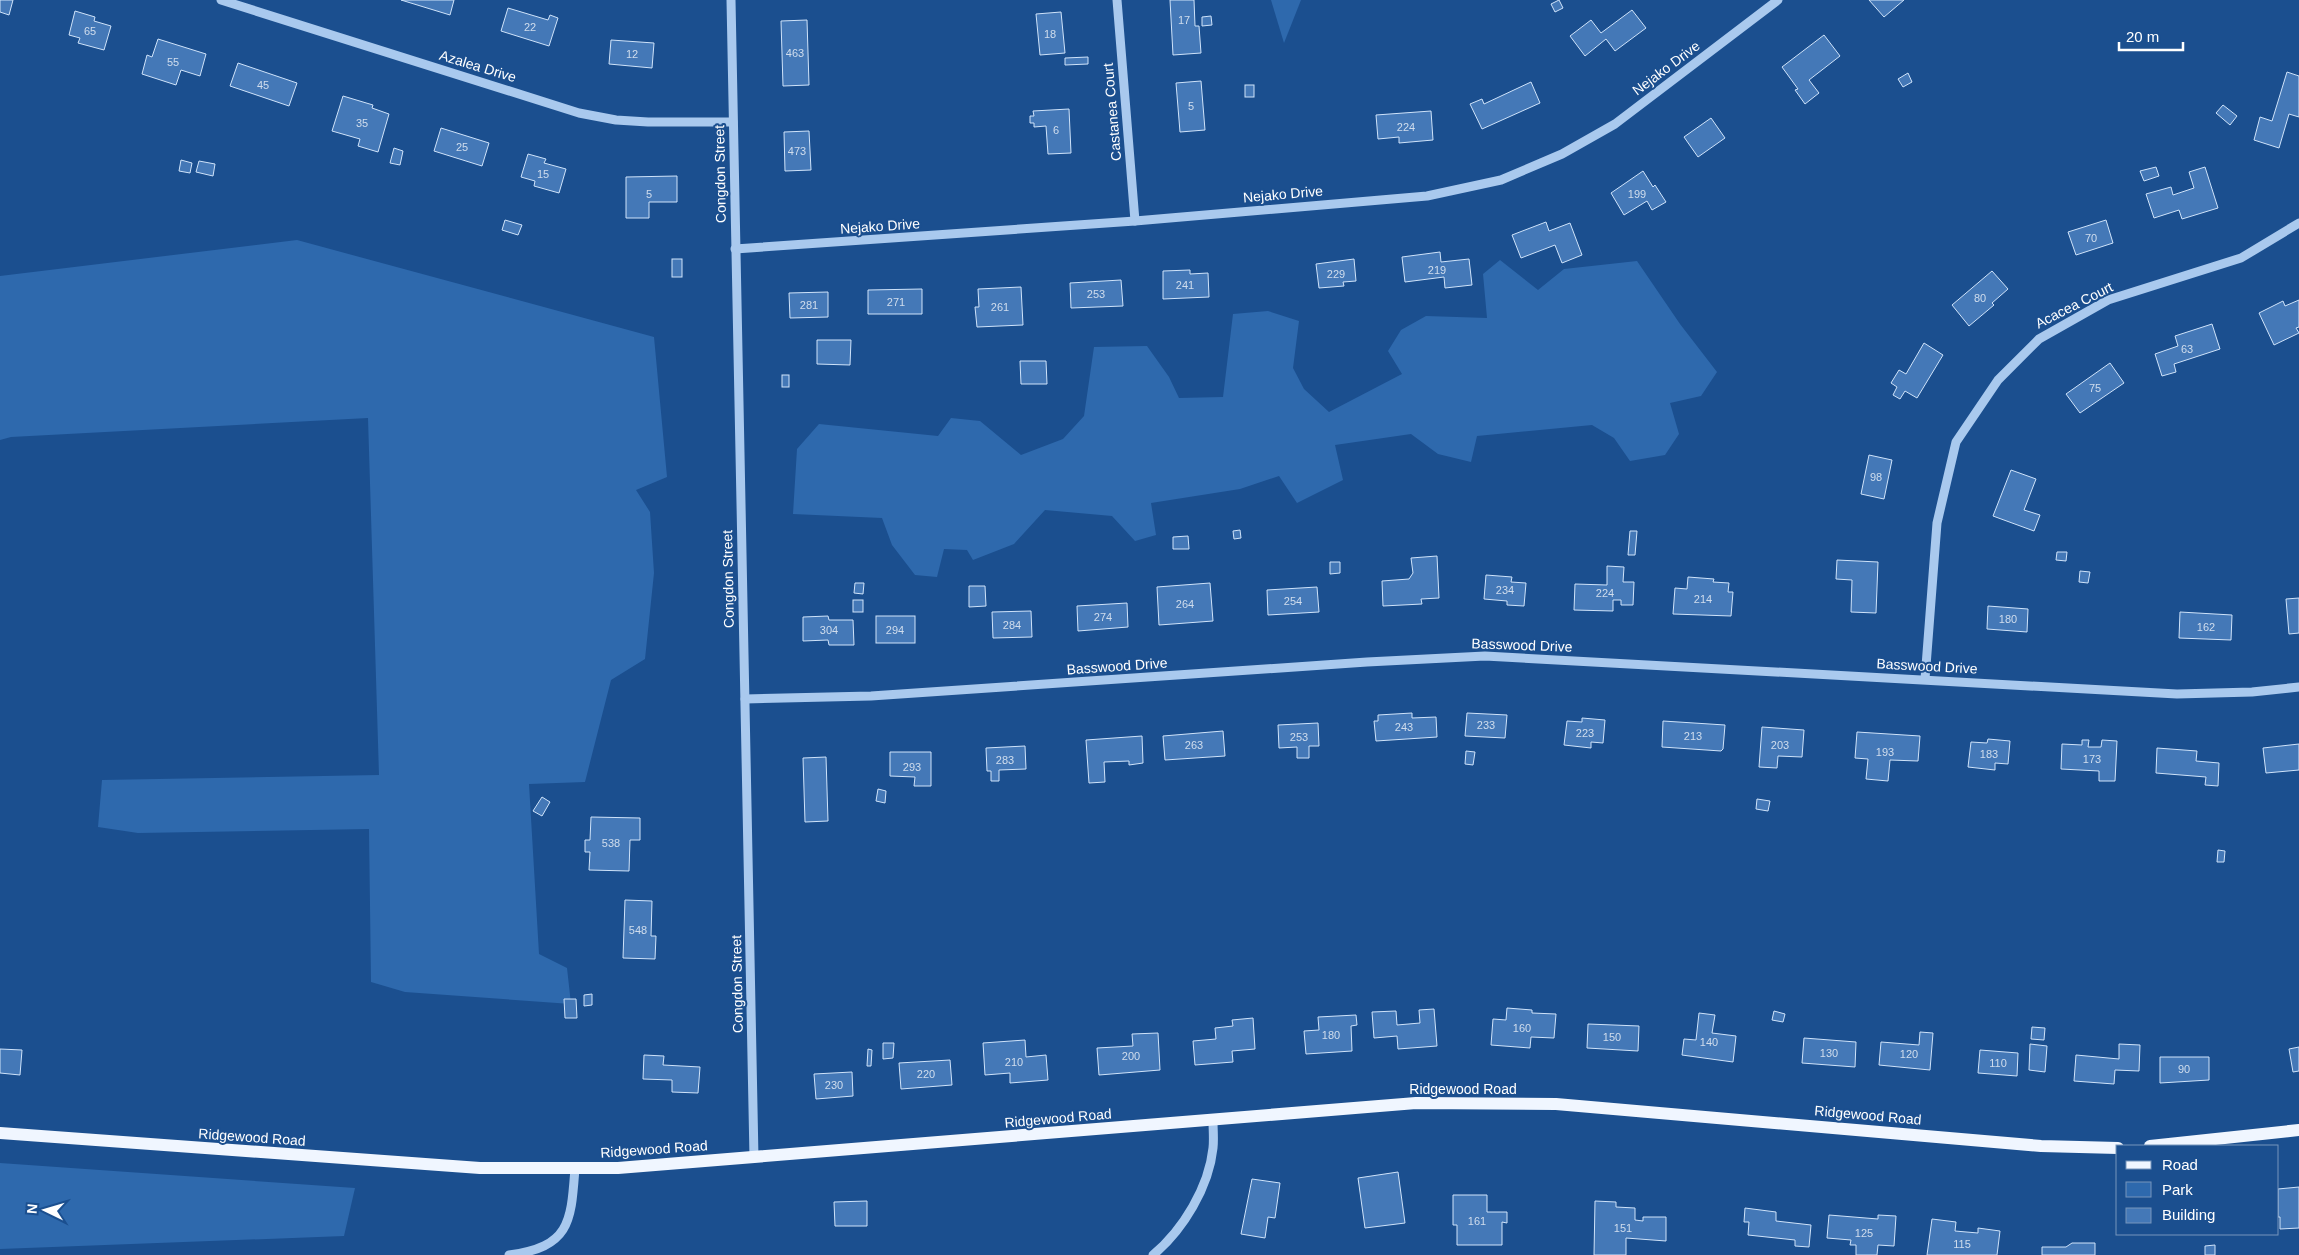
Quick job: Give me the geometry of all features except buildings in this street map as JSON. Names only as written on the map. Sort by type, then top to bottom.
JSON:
[{"type":"main road","name":"Ridgewood Road","points":[[0,1133],[480,1168],[618,1168],[1416,1103],[1556,1104],[2041,1146],[2116,1148]]},
{"type":"main road","points":[[2159,1145],[2299,1130]]},
{"type":"street","name":"Azalea Drive","points":[[221,0],[579,113],[616,120],[648,122],[733,122]]},
{"type":"street","name":"Congdon Street","points":[[732,0],[735,249],[754,1158]]},
{"type":"street","name":"Castanea Court","points":[[1117,0],[1135,221]]},
{"type":"street","name":"Nejako Drive","points":[[735,249],[1135,221],[1428,196],[1501,180],[1562,154],[1615,124],[1778,0]]},
{"type":"street","name":"Acacea Court","points":[[1925,679],[1937,522],[1956,442],[1998,380],[2039,338],[2108,300],[2241,258],[2299,223]]},
{"type":"street","name":"Basswood Drive","points":[[745,699],[871,696],[1367,662],[1485,656],[2177,694],[2252,692],[2299,687]]},
{"type":"street","points":[[1153,1255],[1179,1226],[1200,1190],[1208,1172],[1213,1148],[1213,1121]]},
{"type":"street","points":[[510,1255],[542,1247],[562,1232],[572,1210],[576,1168]]},
{"type":"green space","points":[[1271,0],[1301,0],[1284,43]]},
{"type":"green space","points":[[297,240],[654,337],[667,477],[636,490],[650,512],[654,573],[645,659],[611,680],[585,782],[529,784],[539,954],[567,968],[571,1004],[405,992],[371,982],[369,829],[138,833],[98,827],[102,780],[379,775],[368,418],[11,437],[0,440],[0,276]]},
{"type":"green space","points":[[1500,260],[1538,290],[1564,269],[1637,261],[1680,324],[1717,372],[1701,396],[1670,403],[1679,434],[1665,455],[1630,461],[1614,438],[1592,425],[1477,436],[1471,462],[1438,454],[1411,434],[1335,445],[1343,480],[1297,503],[1279,476],[1240,489],[1151,503],[1156,535],[1135,541],[1112,516],[1045,510],[1014,544],[973,560],[967,550],[944,549],[937,577],[915,575],[892,545],[882,518],[793,514],[797,449],[819,424],[938,436],[951,418],[980,421],[1021,455],[1063,439],[1084,416],[1094,347],[1147,346],[1169,377],[1179,398],[1223,397],[1233,314],[1268,311],[1299,321],[1293,368],[1304,389],[1329,412],[1402,374],[1388,351],[1401,330],[1426,316],[1487,318],[1483,274]]},
{"type":"green space","points":[[0,1163],[355,1188],[344,1236],[0,1249]]}]
